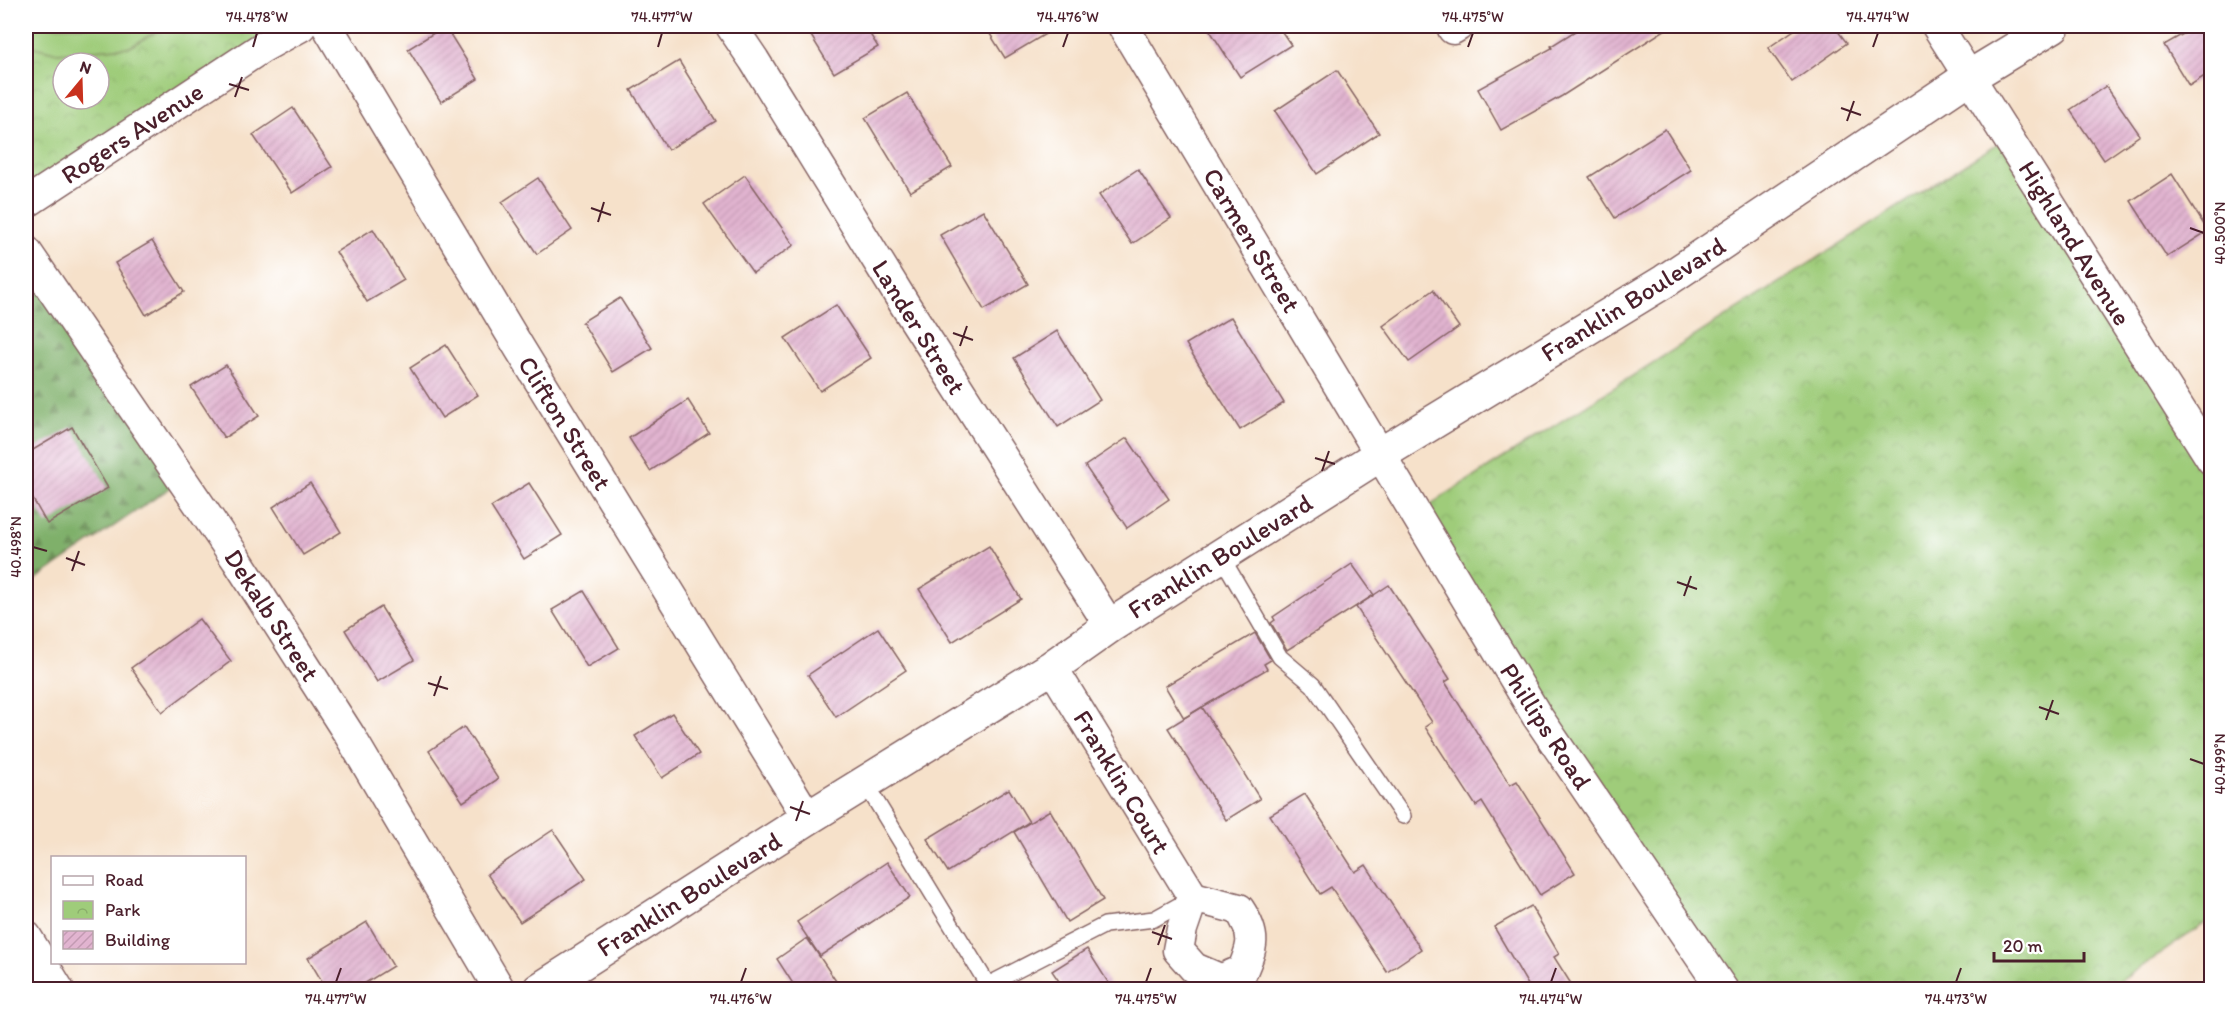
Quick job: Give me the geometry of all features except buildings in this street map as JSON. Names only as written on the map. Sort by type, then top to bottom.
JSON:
[{"type":"street","name":"Rogers Avenue","points":[[26,203],[263,47],[301,26]]},
{"type":"street","name":"Clifton Street","points":[[327,26],[520,349],[808,818]]},
{"type":"street","name":"Lander Street","points":[[731,26],[911,315],[1110,626]]},
{"type":"street","name":"Carmen Street","points":[[1123,26],[1381,454]]},
{"type":"street","name":"Highland Avenue","points":[[1937,26],[2211,460]]},
{"type":"street","name":"Franklin Boulevard","points":[[539,990],[808,818],[1052,667],[1110,626],[1381,454],[1665,281],[1969,77],[2053,26]]},
{"type":"street","name":"Dekalb Street","points":[[26,251],[244,569],[350,736],[501,990]]},
{"type":"street","name":"Phillips Road","points":[[1381,454],[1537,716],[1723,990]]},
{"type":"street","name":"Franklin Court","points":[[1052,667],[1193,897]]},
{"type":"street","points":[[26,936],[59,990]]},
{"type":"lane","points":[[1221,556],[1280,657],[1313,685],[1403,816]]},
{"type":"lane","points":[[865,783],[985,987],[1106,925],[1154,919],[1193,897]]},
{"type":"green space","points":[[26,26],[323,26],[26,214]]},
{"type":"green space","points":[[26,26],[166,26],[130,47],[51,51],[26,45]]},
{"type":"green space","points":[[2000,142],[2211,471],[2211,919],[2112,987],[2113,989],[1713,989],[1420,511]]},
{"type":"green space","points":[[26,219],[183,479],[26,586]]}]
